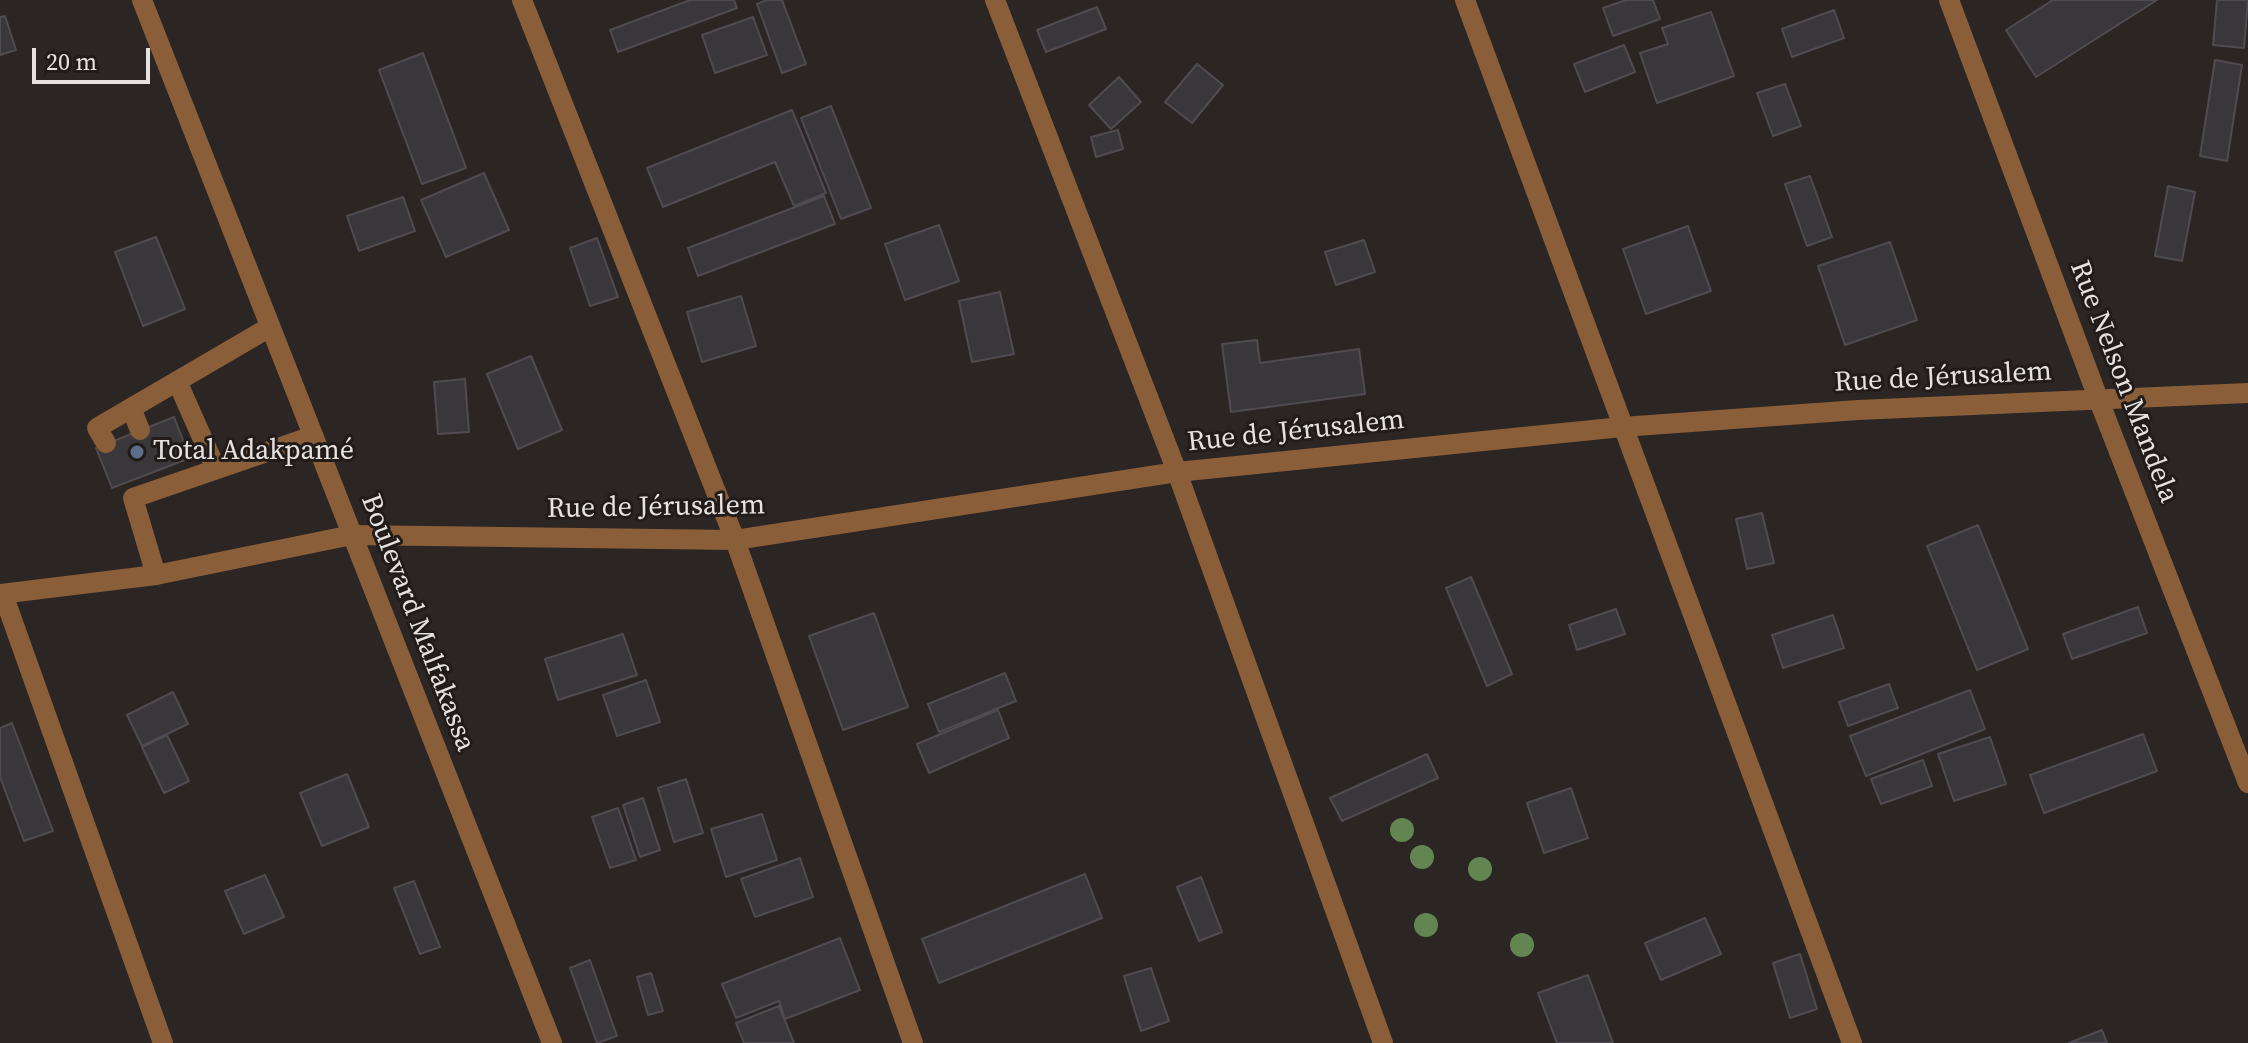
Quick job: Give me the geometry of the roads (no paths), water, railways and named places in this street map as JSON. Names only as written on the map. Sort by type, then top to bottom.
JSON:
[{"type":"street","name":"Boulevard Malfakassa","points":[[142,0],[552,1043]]},
{"type":"street","points":[[522,0],[735,540],[913,1043]]},
{"type":"street","points":[[995,0],[1177,472],[1383,1043]]},
{"type":"street","points":[[1465,0],[1852,1043]]},
{"type":"street","name":"Rue Nelson Mandela","points":[[1949,0],[2098,398],[2248,783]]},
{"type":"street","points":[[106,443],[97,428],[270,327]]},
{"type":"street","points":[[177,381],[216,469]]},
{"type":"street","name":"Rue de Jérusalem","points":[[1,594],[156,575],[352,535],[735,540],[1177,472],[1622,427],[1858,410],[2248,393]]},
{"type":"street","points":[[131,408],[140,430]]},
{"type":"street","points":[[156,575],[129,490],[165,477],[216,469],[313,436]]},
{"type":"street","points":[[1,594],[163,1043]]},
{"type":"place","name":"Total Adakpamé","points":[[137,452]]}]
